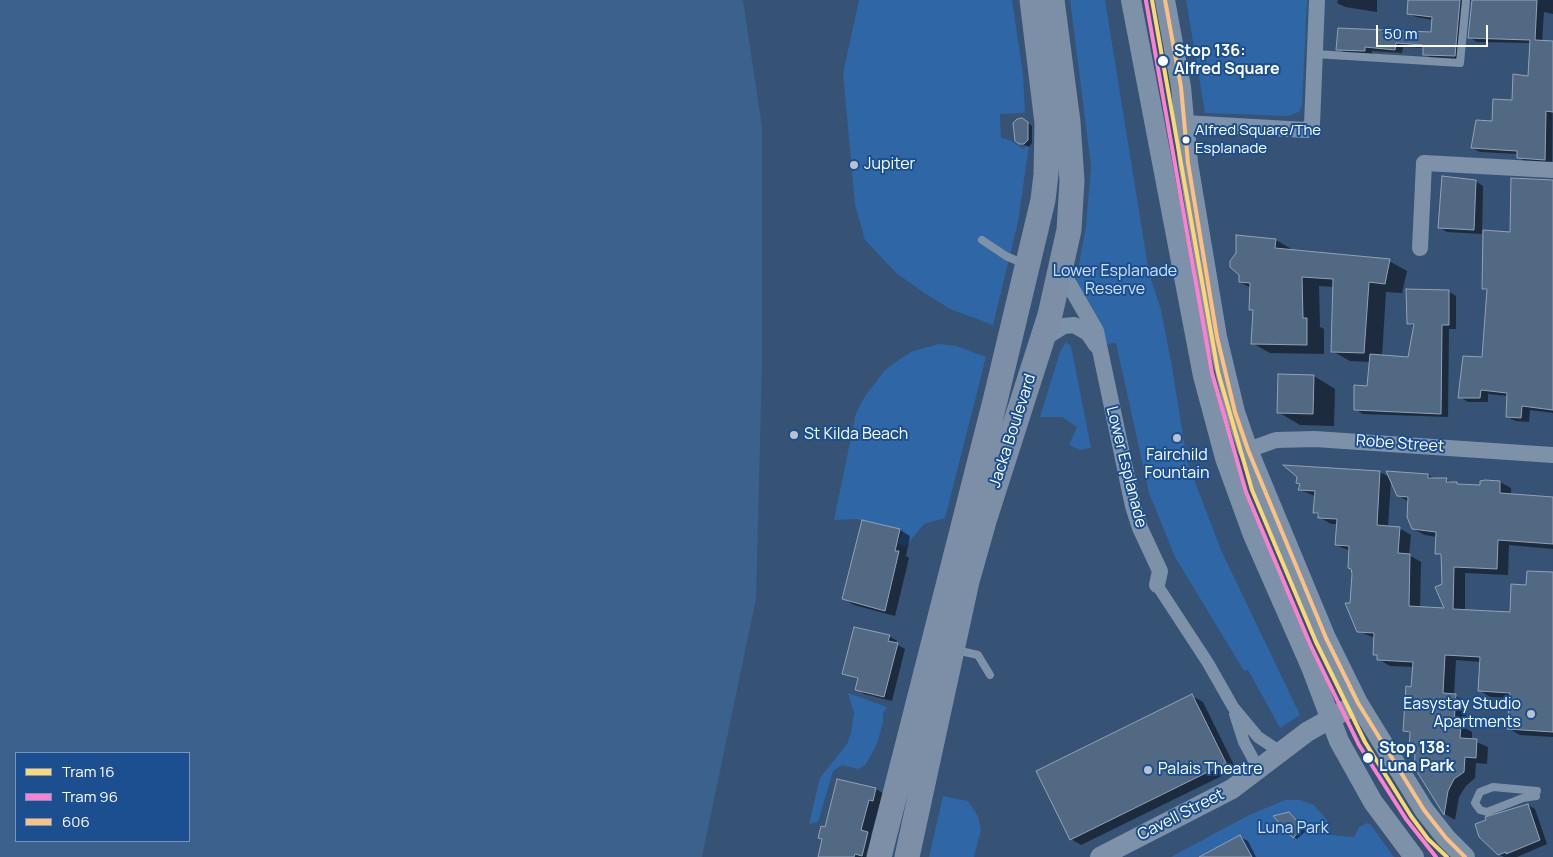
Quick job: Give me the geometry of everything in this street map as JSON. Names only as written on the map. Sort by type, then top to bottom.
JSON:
[{"type":"main road","name":"Jacka Boulevard","points":[[879,857],[1020,300],[1043,200],[1048,146],[1047,123],[1032,0]]},
{"type":"main road","name":"Jacka Boulevard","points":[[907,857],[952,649],[984,521],[1050,315],[1068,230],[1072,181],[1068,122],[1052,0]]},
{"type":"main road","points":[[1027,270],[1061,270]]},
{"type":"main road","points":[[1020,300],[1037,295],[1043,296],[1049,304],[1050,315]]},
{"type":"street","points":[[1131,0],[1149,98],[1157,127],[1203,376],[1225,458],[1253,535],[1311,668],[1339,741],[1356,774],[1381,814],[1414,857]]},
{"type":"street","points":[[1165,0],[1181,87],[1188,163],[1217,337],[1235,412],[1248,450],[1326,638],[1358,704],[1424,810],[1461,856]]},
{"type":"street","points":[[1157,127],[1184,123],[1306,130],[1312,125],[1317,0]]},
{"type":"street","points":[[1420,248],[1424,163],[1553,170]]},
{"type":"street","name":"Lower Esplanade","points":[[1061,270],[1093,322],[1133,506],[1140,528],[1160,569],[1160,576],[1156,585],[1208,663],[1233,707],[1258,736],[1278,751]]},
{"type":"street","name":"Lower Esplanade","points":[[1043,339],[1062,327],[1074,325],[1088,332],[1099,351]]},
{"type":"street","name":"Robe Street","points":[[1248,450],[1276,440],[1315,439],[1553,455]]},
{"type":"street","points":[[1225,458],[1248,450]]},
{"type":"street","name":"Cavell Street","points":[[1100,857],[1232,789],[1278,751],[1330,718],[1358,704]]},
{"type":"street","name":"Lower Esplanade","points":[[1233,707],[1244,742],[1258,768]]},
{"type":"lane","points":[[1315,54],[1460,63],[1466,0]]},
{"type":"lane","points":[[982,240],[1027,270]]},
{"type":"lane","points":[[952,649],[978,655],[990,675]]},
{"type":"lane","points":[[1493,787],[1536,793],[1487,812],[1480,810],[1475,802],[1480,792],[1493,787]]},
{"type":"green space","points":[[859,0],[1012,0],[1023,74],[1025,113],[1000,114],[1001,138],[1010,140],[1023,149],[1029,145],[1018,222],[993,325],[950,309],[923,292],[896,273],[865,240],[855,205],[843,73]]},
{"type":"green space","name":"Lower Esplanade Reserve","points":[[1070,0],[1105,0],[1149,273],[1161,310],[1187,461],[1221,550],[1300,715],[1280,728],[1248,670],[1244,671],[1175,557],[1149,493],[1116,343],[1106,344],[1075,286],[1086,226],[1091,166]]},
{"type":"green space","points":[[1186,0],[1307,0],[1302,106],[1299,112],[1288,116],[1205,113]]},
{"type":"green space","points":[[1066,342],[1071,346],[1091,448],[1080,450],[1069,445],[1077,427],[1062,417],[1040,417],[1060,352]]},
{"type":"green space","points":[[939,344],[957,346],[986,357],[945,518],[924,524],[905,547],[898,543],[903,530],[856,519],[834,520],[856,413],[865,396],[885,370],[900,359],[913,351]]},
{"type":"green space","points":[[848,693],[887,707],[883,714],[883,723],[876,746],[866,764],[859,769],[842,765],[833,771],[818,822],[809,824],[820,778],[847,744],[851,733],[854,713]]},
{"type":"green space","points":[[943,796],[968,801],[978,816],[981,830],[974,857],[929,857]]},
{"type":"green space","name":"Luna Park","points":[[1285,800],[1300,800],[1314,805],[1327,820],[1331,835],[1354,837],[1359,827],[1367,823],[1371,825],[1394,857],[1171,857],[1247,816]]},
{"type":"shaded area","points":[[0,0],[743,0],[762,127],[762,367],[756,599],[702,857],[0,857]]},
{"type":"building","points":[[1408,0],[1460,0],[1455,56],[1423,55],[1423,45],[1396,43],[1395,50],[1365,47],[1365,51],[1336,50],[1338,28],[1431,32],[1432,17],[1407,14]]},
{"type":"building","points":[[1472,0],[1537,0],[1535,40],[1553,41],[1553,112],[1546,111],[1545,160],[1517,158],[1517,151],[1471,148],[1476,120],[1492,121],[1493,99],[1512,100],[1513,74],[1528,76],[1530,40],[1468,38]]},
{"type":"building","points":[[1022,118],[1028,122],[1028,140],[1024,144],[1019,144],[1015,141],[1013,123],[1017,119]]},
{"type":"building","points":[[1442,176],[1476,180],[1474,230],[1438,228]]},
{"type":"building","points":[[1511,178],[1553,180],[1553,410],[1522,406],[1521,418],[1506,417],[1507,393],[1481,390],[1480,398],[1458,398],[1463,356],[1482,357],[1487,289],[1482,289],[1483,230],[1510,232]]},
{"type":"building","points":[[1236,235],[1276,239],[1275,248],[1390,259],[1385,284],[1369,282],[1364,353],[1331,352],[1333,279],[1302,277],[1303,318],[1307,318],[1307,345],[1251,344],[1253,310],[1249,310],[1250,283],[1239,282],[1239,275],[1230,267],[1230,261],[1236,253]]},
{"type":"building","points":[[1406,289],[1449,290],[1449,325],[1442,325],[1441,414],[1354,410],[1354,385],[1367,386],[1370,354],[1408,357],[1414,324],[1407,324]]},
{"type":"building","points":[[1278,374],[1314,375],[1313,414],[1277,413]]},
{"type":"building","points":[[1283,465],[1380,471],[1377,525],[1400,527],[1398,553],[1410,554],[1409,606],[1444,608],[1435,587],[1442,584],[1441,554],[1435,554],[1436,532],[1412,529],[1407,517],[1408,497],[1397,496],[1386,471],[1428,474],[1428,478],[1447,478],[1446,482],[1457,482],[1457,484],[1480,485],[1480,481],[1485,480],[1500,481],[1500,493],[1553,497],[1553,544],[1498,540],[1497,569],[1454,567],[1453,609],[1510,612],[1511,584],[1526,585],[1527,571],[1553,572],[1553,732],[1507,729],[1510,693],[1478,691],[1480,657],[1445,655],[1443,693],[1456,694],[1454,724],[1461,725],[1460,738],[1477,739],[1476,758],[1465,757],[1464,772],[1454,779],[1448,791],[1444,815],[1414,767],[1415,755],[1413,752],[1409,752],[1410,732],[1403,731],[1406,686],[1411,687],[1413,662],[1377,660],[1377,655],[1373,655],[1374,633],[1357,632],[1345,603],[1350,603],[1352,574],[1351,569],[1348,568],[1349,546],[1335,545],[1337,519],[1318,518],[1318,513],[1313,513],[1315,491],[1298,490],[1300,484],[1296,483],[1297,477]]},
{"type":"building","points":[[862,520],[900,529],[895,551],[899,551],[885,611],[842,599]]},
{"type":"building","points":[[854,627],[890,635],[888,641],[898,643],[884,697],[855,690],[858,678],[842,674]]},
{"type":"building","name":"Palais Theatre","points":[[1192,694],[1226,763],[1070,840],[1036,771]]},
{"type":"building","points":[[837,779],[876,788],[873,801],[869,800],[861,830],[868,832],[862,856],[855,854],[854,857],[818,857],[822,839],[818,838],[821,826],[825,827]]},
{"type":"building","points":[[1528,804],[1540,840],[1506,854],[1506,852],[1498,855],[1479,837],[1475,824],[1486,820],[1485,817]]},
{"type":"building","points":[[1289,812],[1303,828],[1293,838],[1273,816]]},
{"type":"building","points":[[1240,835],[1252,857],[1199,857]]},
{"type":"tram line","name":"16","points":[[1152,0],[1218,372],[1252,490],[1316,642],[1365,742],[1411,816],[1428,839],[1447,857]]},
{"type":"tram line","name":"96","points":[[1146,1],[1212,373],[1246,492],[1310,644],[1359,745],[1406,819],[1436,857]]},
{"type":"transit line","name":"606","points":[[1165,0],[1181,87],[1188,163],[1217,337],[1235,412],[1248,450],[1326,638],[1358,703],[1424,810],[1446,838],[1465,857]]},
{"type":"place","name":"Stop 136: Alfred Square","points":[[1163,61]]},
{"type":"place","name":"Alfred Square/The Esplanade","points":[[1186,140]]},
{"type":"place","name":"Jupiter","points":[[854,165]]},
{"type":"place","name":"St Kilda Beach","points":[[794,435]]},
{"type":"place","name":"Fairchild Fountain","points":[[1177,438]]},
{"type":"place","name":"Easystay Studio Apartments","points":[[1531,714]]},
{"type":"place","name":"Stop 138: Luna Park","points":[[1368,758]]},
{"type":"place","name":"Palais Theatre","points":[[1148,770]]}]
